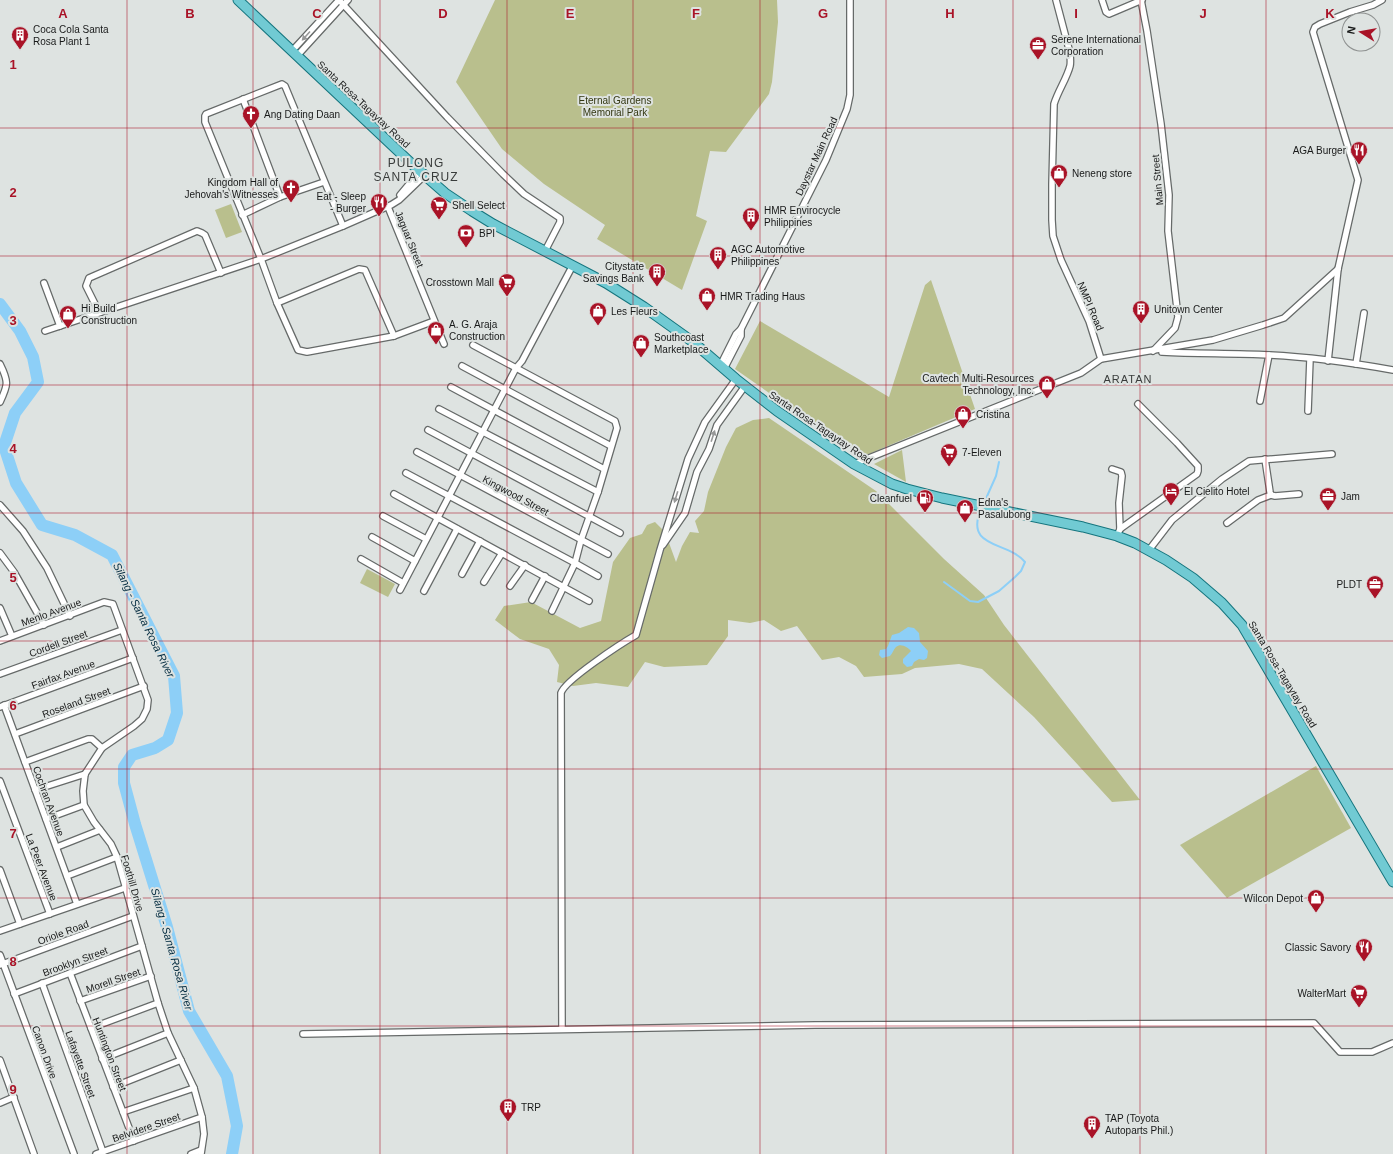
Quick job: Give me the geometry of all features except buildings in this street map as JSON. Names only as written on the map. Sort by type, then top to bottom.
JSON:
[{"type":"main road","name":"Santa Rosa-Tagaytay Road","points":[[238,0],[445,193],[472,212],[606,283],[656,315],[692,342],[722,368],[783,416],[854,464],[892,484],[938,497],[1083,527],[1118,532],[1193,578],[1222,602],[1242,625],[1393,882]]},
{"type":"street","points":[[295,54],[339,0],[447,117],[503,174],[524,194],[560,218],[560,222],[545,252]]},
{"type":"street","points":[[295,54],[348,0]]},
{"type":"street","name":"Daystar Main Road","points":[[722,368],[730,352],[736,334],[741,329],[826,160],[848,109],[851,79],[850,0]]},
{"type":"street","name":"NMPI Road","points":[[1056,0],[1071,60],[1070,66],[1054,104],[1052,184],[1053,232],[1057,251],[1089,321],[1101,359]]},
{"type":"street","points":[[1102,0],[1106,12],[1109,14],[1141,0]]},
{"type":"street","name":"Main Street","points":[[1141,0],[1161,124],[1169,195],[1168,231],[1178,317],[1175,328],[1153,351]]},
{"type":"street","points":[[1328,361],[1338,269],[1358,180],[1313,32],[1315,27],[1320,24],[1373,5],[1382,0]]},
{"type":"street","points":[[343,226],[285,86],[282,84],[206,114],[205,122],[261,259],[277,304],[298,350],[307,352],[394,336],[434,321]]},
{"type":"street","points":[[243,99],[280,197]]},
{"type":"street","points":[[44,331],[261,259],[343,226],[394,203],[396,198],[422,173]]},
{"type":"street","points":[[242,215],[280,197],[324,182]]},
{"type":"street","name":"Jaguar Street","points":[[388,207],[444,344]]},
{"type":"street","points":[[99,312],[86,286],[89,278],[197,231],[205,235],[221,273]]},
{"type":"street","points":[[400,590],[516,368],[522,361],[573,265]]},
{"type":"street","points":[[277,304],[359,269],[364,269],[394,336]]},
{"type":"street","points":[[854,464],[1081,373],[1101,359],[1213,340],[1263,326],[1284,318],[1338,269]]},
{"type":"street","points":[[44,283],[60,326]]},
{"type":"street","points":[[1356,364],[1364,313]]},
{"type":"street","points":[[473,345],[615,422],[617,428],[575,563],[552,610]]},
{"type":"street","points":[[1153,351],[1269,355],[1356,364],[1393,370]]},
{"type":"street","points":[[1260,401],[1269,355]]},
{"type":"street","points":[[1308,411],[1310,359]]},
{"type":"street","points":[[0,364],[6,377],[7,385],[0,400]]},
{"type":"street","points":[[462,366],[611,446]]},
{"type":"street","points":[[562,1029],[562,693],[571,682],[608,652],[636,635],[690,453],[705,422],[736,379]]},
{"type":"street","points":[[660,550],[685,513],[697,472],[709,449],[717,425],[745,386]]},
{"type":"street","points":[[451,388],[604,469]]},
{"type":"street","points":[[1118,532],[1197,474],[1198,471],[1198,466],[1138,404]]},
{"type":"street","points":[[439,409],[598,492]]},
{"type":"street","points":[[428,430],[620,533]]},
{"type":"street","name":"Kingwood Street","points":[[417,452],[608,554]]},
{"type":"street","points":[[1149,550],[1172,520],[1222,479],[1249,460],[1332,454]]},
{"type":"street","points":[[1265,459],[1271,495]]},
{"type":"street","points":[[1112,469],[1121,472],[1122,476],[1118,532]]},
{"type":"street","points":[[406,473],[598,576]]},
{"type":"street","points":[[394,494],[589,600]]},
{"type":"street","points":[[1227,523],[1258,500],[1271,495],[1299,494]]},
{"type":"street","points":[[0,505],[23,531],[47,568],[70,616]]},
{"type":"street","points":[[383,516],[426,539]]},
{"type":"street","points":[[424,591],[457,529]]},
{"type":"street","points":[[372,537],[415,561]]},
{"type":"street","points":[[462,574],[480,541]]},
{"type":"street","points":[[0,553],[14,572],[44,625]]},
{"type":"street","points":[[484,582],[502,553]]},
{"type":"street","points":[[361,559],[403,583]]},
{"type":"street","points":[[510,586],[525,565]]},
{"type":"street","points":[[532,600],[545,576]]},
{"type":"street","name":"Menlo Avenue","points":[[0,641],[104,602],[113,604],[122,630]]},
{"type":"street","points":[[0,608],[12,636]]},
{"type":"street","points":[[46,819],[84,805],[83,791],[85,774],[102,748],[134,726],[142,719],[147,709],[148,700],[144,686],[122,630]]},
{"type":"street","name":"Cordell Street","points":[[0,674],[122,630]]},
{"type":"street","name":"Fairfax Avenue","points":[[2,706],[133,658]]},
{"type":"street","name":"Roseland Street","points":[[15,734],[144,686]]},
{"type":"street","name":"Cochran Avenue","points":[[2,706],[15,734],[78,904]]},
{"type":"street","points":[[25,762],[88,738],[92,739],[102,748]]},
{"type":"street","points":[[35,790],[85,774]]},
{"type":"street","name":"La Peer Avenue","points":[[0,781],[50,914]]},
{"type":"street","name":"Foothill Drive","points":[[84,805],[111,844],[168,1033],[194,1088],[202,1117],[204,1134],[201,1152]]},
{"type":"street","points":[[56,847],[100,830]]},
{"type":"street","points":[[67,876],[116,857]]},
{"type":"street","points":[[0,870],[20,924]]},
{"type":"street","points":[[0,931],[125,888]]},
{"type":"street","name":"Oriole Road","points":[[2,965],[133,916]]},
{"type":"street","name":"Brooklyn Street","points":[[14,994],[142,946]]},
{"type":"street","name":"Canon Drive","points":[[0,956],[2,965],[74,1154]]},
{"type":"street","name":"Huntington Street","points":[[70,973],[134,1141]]},
{"type":"street","name":"Morell Street","points":[[80,1001],[151,976]]},
{"type":"street","name":"Lafayette Street","points":[[42,983],[103,1152]]},
{"type":"street","points":[[91,1028],[158,1003]]},
{"type":"street","points":[[303,1034],[823,1025],[1314,1023],[1340,1052],[1372,1052],[1393,1043]]},
{"type":"street","points":[[102,1059],[168,1033]]},
{"type":"street","points":[[0,1060],[34,1154]]},
{"type":"street","points":[[113,1087],[181,1060]]},
{"type":"street","points":[[123,1112],[194,1088]]},
{"type":"street","points":[[0,1103],[14,1097]]},
{"type":"street","name":"Belvidere Street","points":[[96,1154],[202,1117]]},
{"type":"street","points":[[191,1154],[201,1152]]},
{"type":"green space","name":"Eternal Gardens Memorial Park","points":[[495,0],[777,0],[778,22],[772,82],[769,94],[726,152],[710,151],[696,216],[707,221],[682,290],[597,239],[605,225],[544,184],[502,149],[456,82]]},
{"type":"green space","points":[[231,204],[242,232],[226,238],[215,210]]},
{"type":"green space","points":[[931,280],[975,409],[864,456],[822,430],[735,369],[760,321],[889,397],[925,285]]},
{"type":"green space","points":[[769,418],[876,491],[944,559],[984,595],[1004,625],[1140,800],[1112,802],[1034,717],[982,669],[959,664],[915,668],[902,674],[864,677],[856,666],[839,657],[822,660],[797,626],[781,631],[764,620],[750,623],[728,620],[728,636],[707,665],[664,667],[645,662],[628,687],[596,683],[573,686],[557,682],[559,665],[549,649],[520,639],[495,620],[504,606],[531,602],[580,628],[601,621],[613,562],[630,538],[642,534],[647,525],[655,522],[665,532],[676,562],[682,546],[690,532],[699,533],[695,521],[704,511],[708,492],[726,447],[736,428],[753,420]]},
{"type":"green space","points":[[902,450],[906,482],[874,464]]},
{"type":"green space","points":[[367,569],[395,584],[388,597],[360,583]]},
{"type":"green space","points":[[1316,766],[1351,828],[1227,898],[1180,845]]},
{"type":"water","points":[[908,627],[914,628],[919,633],[920,642],[928,651],[927,658],[924,660],[919,659],[914,662],[912,666],[907,667],[903,663],[903,659],[911,651],[900,645],[896,647],[890,656],[882,658],[879,655],[880,650],[886,649],[892,635],[899,633]]},
{"type":"waterway","name":"Silang - Santa Rosa River","points":[[0,304],[20,331],[33,357],[38,382],[15,413],[4,446],[16,483],[42,525],[75,535],[112,555],[174,676],[177,713],[168,740],[155,748],[132,755],[124,767],[124,783],[167,927],[189,1011],[227,1076],[237,1126],[232,1154]]},
{"type":"waterway","points":[[984,503],[996,476],[999,462]]},
{"type":"waterway","points":[[944,582],[970,601],[978,602],[999,591],[1021,571],[1025,562],[1018,555],[990,543],[983,538],[978,531],[977,522],[981,509]]},
{"type":"place","name":"Coca Cola Santa Rosa Plant 1","points":[[20,50]]},
{"type":"place","name":"Serene International Corporation","points":[[1038,60]]},
{"type":"place","name":"Ang Dating Daan","points":[[251,129]]},
{"type":"place","name":"AGA Burger","points":[[1359,165]]},
{"type":"place","name":"Neneng store","points":[[1059,188]]},
{"type":"place","name":"Kingdom Hall of Jehovah's Witnesses","points":[[291,203]]},
{"type":"place","name":"Eat - Sleep - Burger","points":[[379,217]]},
{"type":"place","name":"Shell Select","points":[[439,220]]},
{"type":"place","name":"HMR Envirocycle Philippines","points":[[751,231]]},
{"type":"place","name":"BPI","points":[[466,248]]},
{"type":"place","name":"AGC Automotive Philippines","points":[[718,270]]},
{"type":"place","name":"Citystate Savings Bank","points":[[657,287]]},
{"type":"place","name":"Crosstown Mall","points":[[507,297]]},
{"type":"place","name":"HMR Trading Haus","points":[[707,311]]},
{"type":"place","name":"Unitown Center","points":[[1141,324]]},
{"type":"place","name":"Les Fleurs","points":[[598,326]]},
{"type":"place","name":"Hi Build Construction","points":[[68,329]]},
{"type":"place","name":"A. G. Araja Construction","points":[[436,345]]},
{"type":"place","name":"Southcoast Marketplace","points":[[641,358]]},
{"type":"place","name":"Cavtech Multi-Resources Technology, Inc.","points":[[1047,399]]},
{"type":"place","name":"Cristina","points":[[963,429]]},
{"type":"place","name":"7-Eleven","points":[[949,467]]},
{"type":"place","name":"El Cielito Hotel","points":[[1171,506]]},
{"type":"place","name":"Jam","points":[[1328,511]]},
{"type":"place","name":"Cleanfuel","points":[[925,513]]},
{"type":"place","name":"Edna's Pasalubong","points":[[965,523]]},
{"type":"place","name":"PLDT","points":[[1375,599]]},
{"type":"place","name":"Wilcon Depot","points":[[1316,913]]},
{"type":"place","name":"Classic Savory","points":[[1364,962]]},
{"type":"place","name":"WalterMart","points":[[1359,1008]]},
{"type":"place","name":"TRP","points":[[508,1122]]},
{"type":"place","name":"TAP (Toyota Autoparts Phil.)","points":[[1092,1139]]},
{"type":"district","name":"PULONG SANTA CRUZ","points":[[416,170]]},
{"type":"district","name":"ARATAN","points":[[1128,379]]}]
